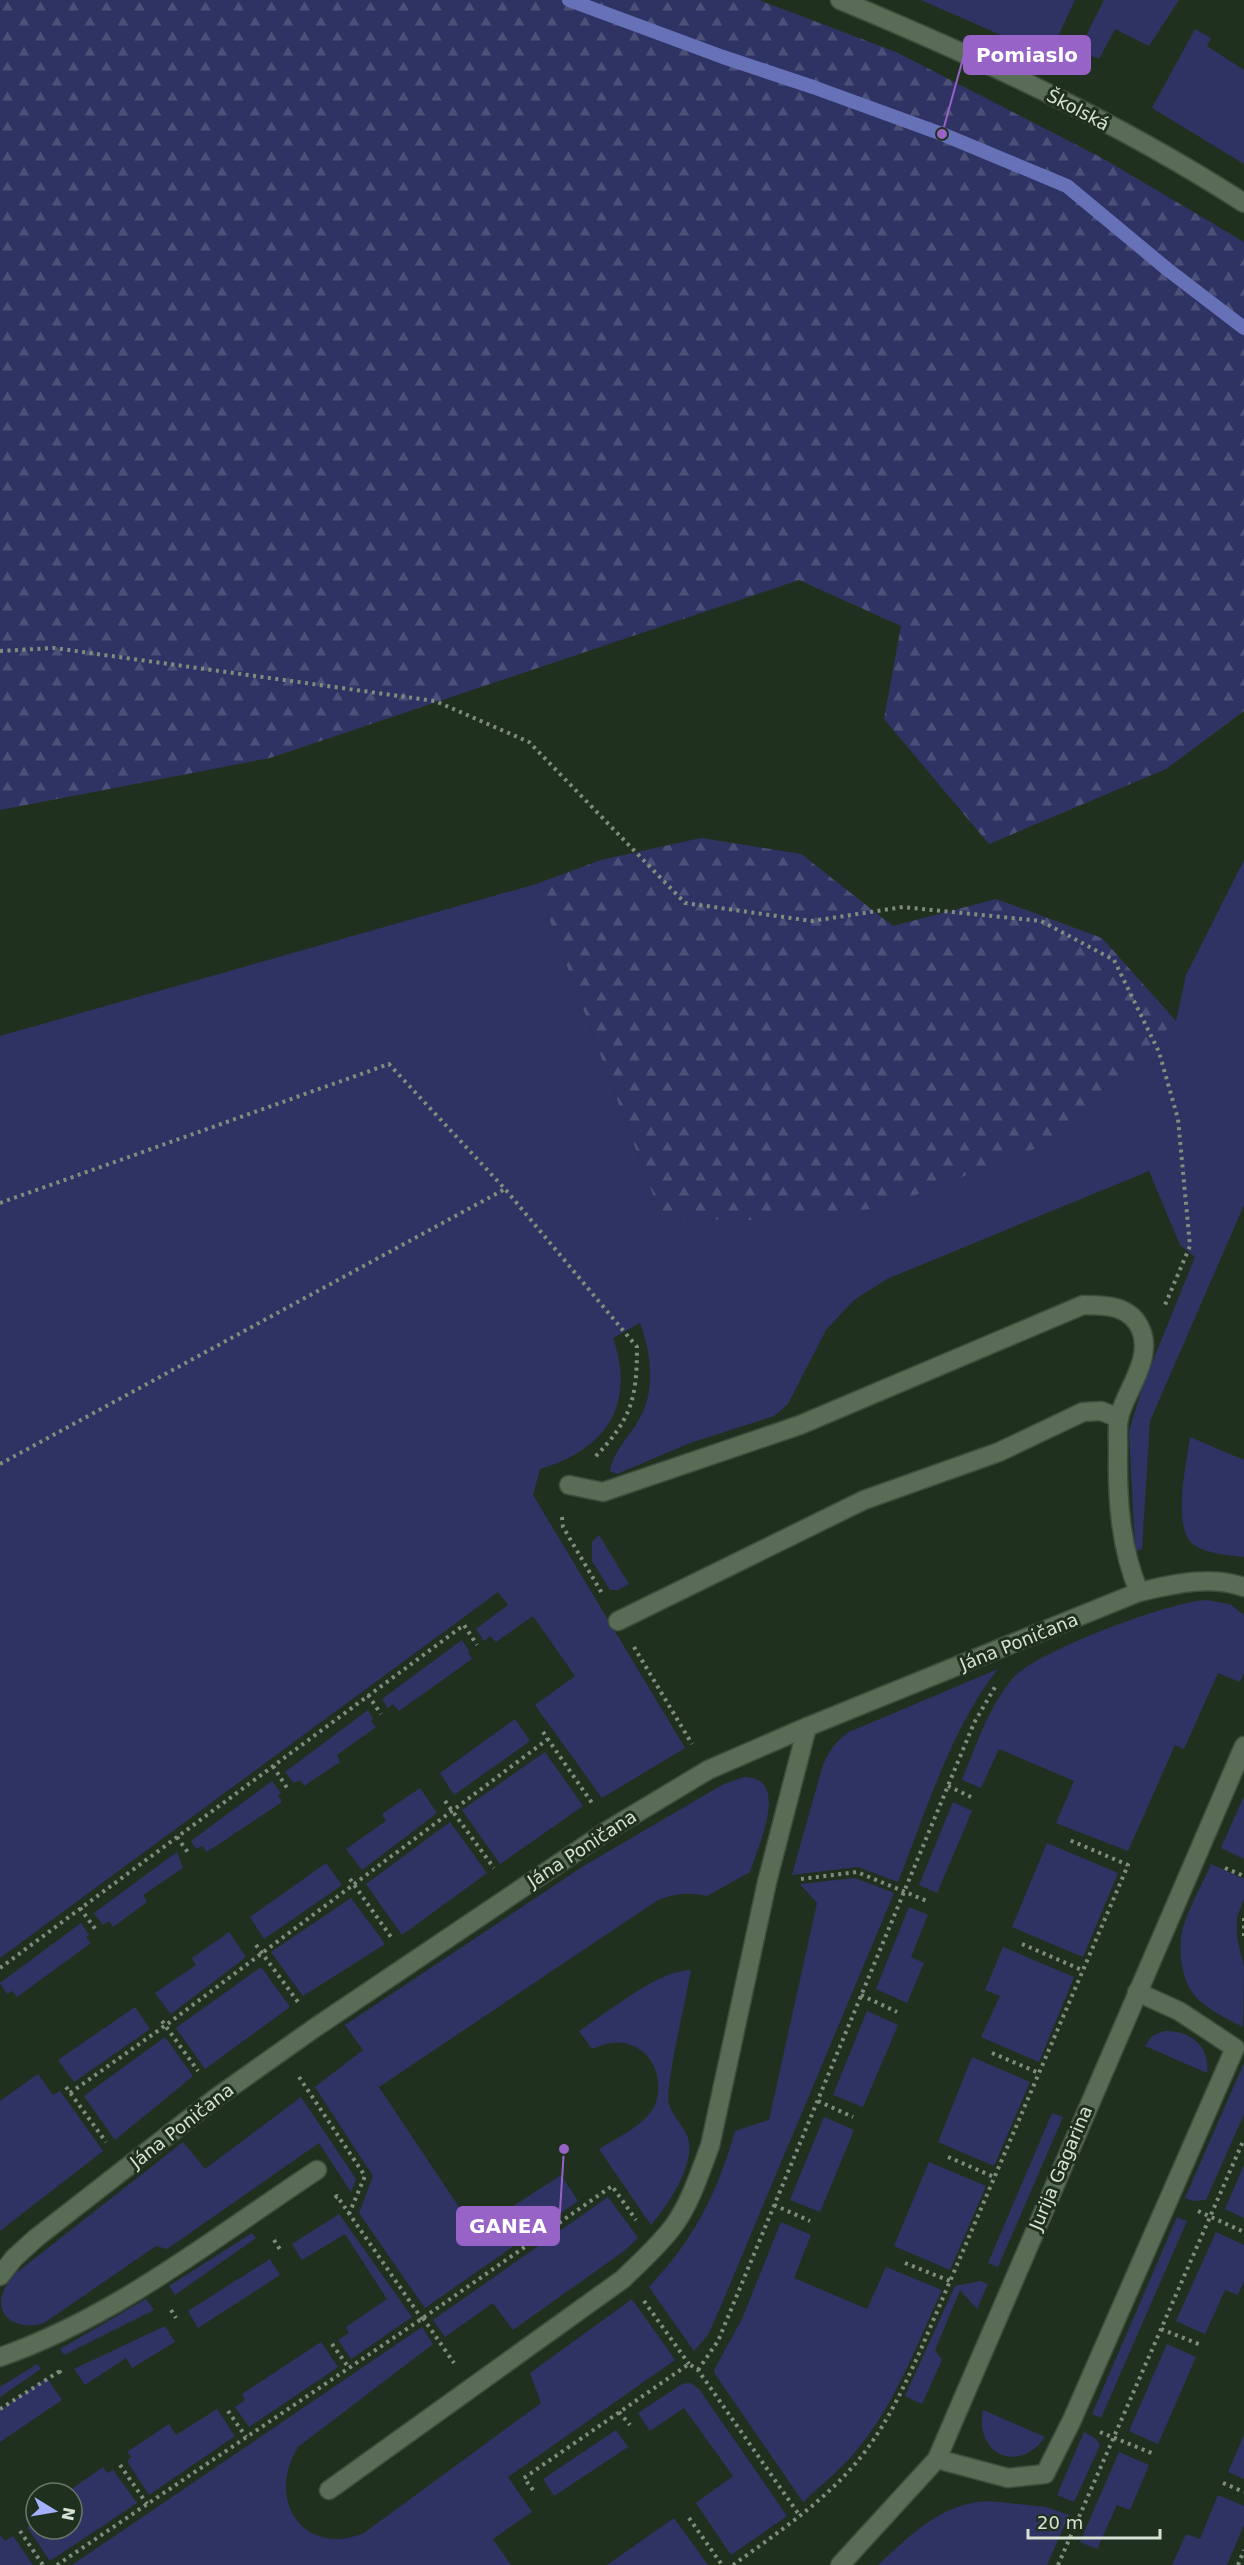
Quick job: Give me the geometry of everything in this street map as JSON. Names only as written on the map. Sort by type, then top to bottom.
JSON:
[{"type":"street","name":"Školská","points":[[840,0],[924,35],[1040,90],[1215,184],[1244,202]]},
{"type":"street","points":[[569,1485],[603,1492],[800,1425],[1083,1305],[1109,1305],[1126,1312],[1141,1330],[1143,1356],[1119,1418],[1118,1462],[1122,1542],[1140,1592]]},
{"type":"street","points":[[618,1620],[864,1500],[999,1452],[1083,1412],[1101,1411],[1119,1418]]},
{"type":"street","name":"Jána Poničana","points":[[0,2276],[14,2258],[36,2238],[217,2097],[316,2027],[610,1829],[708,1770],[807,1727],[1140,1592],[1189,1581],[1230,1582],[1244,1587]]},
{"type":"street","points":[[329,2490],[627,2276],[676,2223],[695,2186],[710,2146],[767,1882],[807,1727]]},
{"type":"street","name":"Jurija Gagarina","points":[[840,2565],[937,2459],[1244,1746]]},
{"type":"street","points":[[937,2459],[1008,2478],[1045,2474],[1072,2420],[1235,2048],[1179,2011],[1137,1992]]},
{"type":"street","points":[[0,2357],[40,2343],[152,2282],[317,2170]]},
{"type":"path","points":[[0,651],[54,648],[435,701],[529,742],[685,903],[812,921],[903,907],[1041,921],[1114,960],[1159,1052],[1178,1119],[1190,1246],[1165,1306]]},
{"type":"path","points":[[0,1203],[388,1064],[505,1189],[0,1464]]},
{"type":"path","points":[[0,1968],[464,1625],[477,1645]]},
{"type":"path","points":[[698,2370],[718,2341],[948,1786],[975,1723],[1001,1679]]},
{"type":"path","points":[[368,1695],[381,1714]]},
{"type":"path","points":[[543,1732],[610,1829]]},
{"type":"path","points":[[70,2093],[354,1886],[451,1810],[548,1739]]},
{"type":"path","points":[[273,1766],[287,1788]]},
{"type":"path","points":[[948,1786],[971,1797]]},
{"type":"path","points":[[445,1802],[513,1894]]},
{"type":"path","points":[[177,1837],[189,1854]]},
{"type":"path","points":[[734,2565],[800,2516],[849,2471],[874,2440],[903,2387],[1128,1865],[1067,1839]]},
{"type":"path","points":[[829,1875],[856,1872],[927,1901]]},
{"type":"path","points":[[350,1879],[410,1964]]},
{"type":"path","points":[[80,1908],[96,1930]]},
{"type":"path","points":[[1244,1918],[1244,1936]]},
{"type":"path","points":[[1022,1944],[1082,1970]]},
{"type":"path","points":[[255,1945],[316,2027]]},
{"type":"path","points":[[861,1995],[897,2012]]},
{"type":"path","points":[[162,2020],[217,2097]]},
{"type":"path","points":[[992,2053],[1039,2073]]},
{"type":"path","points":[[66,2087],[127,2169]]},
{"type":"path","points":[[818,2101],[853,2117]]},
{"type":"path","points":[[316,2103],[365,2176],[349,2214]]},
{"type":"path","points":[[1058,2565],[1244,2139]]},
{"type":"path","points":[[948,2157],[994,2177]]},
{"type":"path","points":[[57,2565],[423,2318],[612,2186],[655,2247]]},
{"type":"path","points":[[328,2203],[337,2196],[471,2388]]},
{"type":"path","points":[[1169,2199],[1244,2232]]},
{"type":"path","points":[[774,2205],[810,2221]]},
{"type":"path","points":[[264,2246],[283,2234]]},
{"type":"path","points":[[273,2240],[281,2252]]},
{"type":"path","points":[[905,2263],[950,2281]]},
{"type":"path","points":[[627,2276],[689,2364],[698,2370],[800,2516]]},
{"type":"path","points":[[161,2316],[180,2304]]},
{"type":"path","points":[[171,2310],[176,2318]]},
{"type":"path","points":[[1161,2329],[1201,2345]]},
{"type":"path","points":[[332,2344],[349,2368]]},
{"type":"path","points":[[533,2490],[524,2478],[689,2364]]},
{"type":"path","points":[[0,2409],[69,2365]]},
{"type":"path","points":[[59,2371],[63,2376]]},
{"type":"path","points":[[228,2411],[246,2437]]},
{"type":"path","points":[[619,2412],[630,2425]]},
{"type":"path","points":[[1072,2420],[1154,2454]]},
{"type":"path","points":[[120,2465],[147,2504]]},
{"type":"path","points":[[1223,2483],[1244,2492]]},
{"type":"path","points":[[689,2518],[722,2565]]},
{"type":"path","points":[[20,2531],[43,2565]]},
{"type":"path","points":[[1238,2565],[1244,2550]]},
{"type":"green space","points":[[0,0],[759,0],[896,52],[1104,159],[1244,242],[1244,711],[1166,769],[989,844],[884,719],[901,626],[799,580],[270,758],[0,810]]},
{"type":"green space","points":[[921,0],[1075,0],[1049,56]]},
{"type":"green space","points":[[1104,0],[1179,0],[1149,46],[1115,29],[1099,59],[1079,50]]},
{"type":"green space","points":[[1195,29],[1211,38],[1207,46],[1244,70],[1244,164],[1152,108]]},
{"type":"green space","points":[[701,838],[801,854],[893,926],[996,899],[1102,938],[1176,1021],[1044,1145],[882,1208],[740,1221],[661,1216],[536,884],[601,860]]},
{"type":"green space","points":[[1244,860],[1244,1205],[1150,1421],[1142,1549],[1138,1551],[1135,1547],[1129,1432],[1142,1388],[1195,1257],[1180,1245],[1149,1171],[887,1279],[854,1300],[826,1330],[788,1404],[774,1416],[690,1443],[617,1474],[610,1471],[612,1463],[640,1418],[650,1383],[647,1346],[640,1323],[613,1338],[621,1384],[610,1422],[598,1437],[582,1450],[563,1461],[540,1469],[533,1495],[685,1748],[602,1798],[535,1705],[575,1676],[533,1616],[496,1642],[490,1636],[484,1641],[476,1629],[508,1605],[498,1592],[0,1958],[0,1036],[536,884],[661,1216],[1176,1021],[1186,975]]},
{"type":"green space","points":[[1190,1437],[1244,1460],[1244,1557],[1205,1550],[1194,1545],[1187,1537],[1183,1525],[1182,1494]]},
{"type":"green space","points":[[599,1535],[629,1584],[618,1590],[610,1590],[592,1561],[592,1542]]},
{"type":"green space","points":[[1206,1600],[1230,1604],[1244,1615],[1244,1673],[1240,1682],[1218,1673],[1184,1749],[1175,1745],[1128,1851],[1056,1823],[1074,1781],[999,1749],[981,1788],[962,1780],[997,1701],[1013,1678],[1027,1667],[1075,1642],[1135,1618]]},
{"type":"green space","points":[[462,1640],[472,1659],[399,1711],[393,1704],[388,1708],[382,1699]]},
{"type":"green space","points":[[998,1669],[967,1717],[953,1744],[898,1882],[858,1867],[792,1875],[822,1768],[829,1752],[840,1740],[849,1732]]},
{"type":"green space","points":[[368,1710],[373,1719],[371,1721],[376,1727],[337,1755],[340,1762],[304,1786],[300,1780],[294,1783],[285,1772]]},
{"type":"green space","points":[[515,1719],[530,1741],[454,1795],[440,1773]]},
{"type":"green space","points":[[545,1752],[583,1806],[500,1864],[462,1810]]},
{"type":"green space","points":[[744,1777],[758,1780],[766,1788],[769,1800],[764,1831],[750,1872],[707,1896],[682,1894],[658,1900],[379,2087],[475,2231],[561,2175],[578,2201],[425,2308],[359,2213],[373,2176],[315,2087],[363,2050],[345,2025],[582,1867],[722,1785]]},
{"type":"green space","points":[[272,1781],[281,1793],[278,1795],[282,1802],[207,1852],[202,1846],[196,1849],[191,1841]]},
{"type":"green space","points":[[420,1788],[437,1813],[362,1870],[346,1849],[386,1821],[382,1814]]},
{"type":"green space","points":[[1244,1796],[1244,1859],[1221,1848]]},
{"type":"green space","points":[[953,1802],[972,1811],[937,1893],[919,1885]]},
{"type":"green space","points":[[450,1822],[487,1873],[402,1935],[366,1884]]},
{"type":"green space","points":[[1047,1843],[1118,1873],[1083,1957],[1012,1927]]},
{"type":"green space","points":[[177,1852],[183,1868],[143,1895],[147,1902],[113,1927],[109,1921],[103,1925],[94,1913]]},
{"type":"green space","points":[[326,1863],[342,1885],[264,1939],[250,1917]]},
{"type":"green space","points":[[1211,1864],[1244,1879],[1244,1899],[1237,1917],[1237,1937],[1244,1967],[1243,2027],[1200,2001],[1189,1987],[1181,1960],[1184,1924]]},
{"type":"green space","points":[[855,1878],[894,1893],[720,2308],[708,2335],[694,2351],[649,2287],[679,2252],[702,2215],[721,2175],[735,2131],[769,2120],[817,1903],[800,1884]]},
{"type":"green space","points":[[351,1898],[385,1944],[303,1996],[271,1952]]},
{"type":"green space","points":[[909,1907],[928,1915],[911,1957],[924,1963],[907,2003],[876,1989]]},
{"type":"green space","points":[[81,1923],[91,1943],[17,1997],[12,1991],[7,1994],[0,1983]]},
{"type":"green space","points":[[229,1932],[246,1957],[171,2014],[155,1993],[196,1965],[192,1958]]},
{"type":"green space","points":[[1003,1947],[1074,1977],[1039,2062],[981,2037],[1000,1996],[985,1990]]},
{"type":"green space","points":[[261,1967],[290,2007],[205,2069],[176,2028]]},
{"type":"green space","points":[[691,1970],[668,2097],[670,2107],[688,2138],[688,2160],[672,2196],[651,2225],[599,2149],[637,2126],[654,2107],[658,2087],[654,2067],[642,2051],[623,2043],[603,2045],[592,2049],[579,2031],[648,1985],[678,1972]]},
{"type":"green space","points":[[135,2007],[150,2029],[74,2082],[58,2060]]},
{"type":"green space","points":[[867,2011],[898,2025],[863,2107],[833,2095]]},
{"type":"green space","points":[[1164,2031],[1182,2033],[1196,2042],[1205,2055],[1207,2073],[1145,2046],[1152,2036]]},
{"type":"green space","points":[[165,2037],[193,2076],[115,2140],[84,2096]]},
{"type":"green space","points":[[972,2057],[1030,2082],[994,2166],[938,2142]]},
{"type":"green space","points":[[1244,2063],[1244,2114],[1206,2200],[1194,2201],[1185,2198]]},
{"type":"green space","points":[[38,2074],[53,2095],[60,2091],[103,2151],[0,2231],[0,2101]]},
{"type":"green space","points":[[301,2097],[356,2179],[351,2192],[319,2143],[167,2249],[156,2246],[44,2323],[22,2325],[15,2323],[5,2315],[1,2300],[11,2277],[183,2142],[205,2169]]},
{"type":"green space","points":[[1052,2113],[1063,2117],[998,2267],[988,2263]]},
{"type":"green space","points":[[824,2117],[854,2130],[820,2212],[790,2200]]},
{"type":"green space","points":[[929,2162],[986,2186],[950,2270],[894,2246]]},
{"type":"green space","points":[[1244,2165],[1244,2218],[1225,2209]]},
{"type":"green space","points":[[608,2197],[638,2238],[624,2251],[513,2330],[493,2303],[445,2337],[433,2320]]},
{"type":"green space","points":[[339,2214],[412,2317],[351,2359],[338,2340],[349,2333],[346,2327],[387,2299],[345,2234],[302,2260],[292,2244]]},
{"type":"green space","points":[[1177,2217],[1187,2221],[1101,2418],[1092,2414]]},
{"type":"green space","points":[[781,2222],[811,2235],[794,2278],[867,2309],[886,2267],[942,2290],[894,2394],[870,2433],[850,2458],[803,2502],[714,2370],[742,2319]]},
{"type":"green space","points":[[1216,2232],[1244,2245],[1244,2281],[1238,2295],[1225,2290],[1205,2334],[1176,2321]]},
{"type":"green space","points":[[252,2233],[256,2238],[175,2295],[169,2286]]},
{"type":"green space","points":[[270,2259],[280,2275],[198,2328],[188,2311]]},
{"type":"green space","points":[[980,2281],[988,2284],[977,2309],[960,2290],[935,2350],[942,2360],[922,2404],[905,2396],[955,2286]]},
{"type":"green space","points":[[146,2299],[154,2310],[64,2355],[60,2349]]},
{"type":"green space","points":[[632,2299],[675,2360],[508,2477],[532,2512],[493,2539],[511,2565],[72,2565],[422,2327],[433,2344],[298,2447],[289,2467],[286,2486],[289,2504],[296,2519],[308,2531],[324,2538],[343,2539],[364,2533],[541,2403],[530,2373]]},
{"type":"green space","points":[[165,2326],[175,2342],[132,2368],[126,2358],[85,2385],[74,2369]]},
{"type":"green space","points":[[321,2342],[338,2367],[249,2427],[235,2407],[245,2400],[242,2394]]},
{"type":"green space","points":[[1167,2344],[1196,2357],[1158,2444],[1129,2431]]},
{"type":"green space","points":[[37,2364],[41,2369],[0,2397],[0,2387]]},
{"type":"green space","points":[[47,2378],[62,2400],[0,2442],[0,2410]]},
{"type":"green space","points":[[690,2383],[699,2389],[787,2516],[731,2555],[696,2503],[733,2476],[684,2408],[650,2431],[638,2413],[682,2384]]},
{"type":"green space","points":[[217,2409],[235,2436],[149,2495],[127,2461],[132,2457],[127,2452],[169,2424],[176,2435]]},
{"type":"green space","points":[[983,2410],[1045,2437],[1035,2449],[1023,2455],[1012,2457],[1001,2454],[992,2448],[985,2438],[982,2425]]},
{"type":"green space","points":[[616,2430],[628,2447],[554,2496],[543,2479]]},
{"type":"green space","points":[[1084,2432],[1095,2438],[1100,2445],[1074,2502],[1057,2495]]},
{"type":"green space","points":[[1244,2435],[1244,2479],[1228,2472]]},
{"type":"green space","points":[[1119,2452],[1149,2465],[1130,2510],[1117,2505],[1097,2549],[1080,2542]]},
{"type":"green space","points":[[103,2467],[107,2473],[113,2470],[137,2503],[84,2538],[83,2481]]},
{"type":"green space","points":[[1218,2495],[1244,2506],[1244,2525],[1227,2565],[1172,2565],[1186,2534],[1200,2539]]},
{"type":"green space","points":[[989,2501],[1046,2507],[1069,2515],[1047,2565],[878,2565],[928,2522],[956,2507]]},
{"type":"green space","points":[[674,2518],[708,2565],[607,2565]]},
{"type":"green space","points":[[0,2535],[5,2541],[13,2536],[33,2565],[0,2565]]},
{"type":"green space","points":[[36,2541],[80,2541],[50,2561]]},
{"type":"waterway","points":[[569,0],[942,134],[1067,186],[1167,269],[1244,328]]},
{"type":"place","name":"Pomiaslo","points":[[942,134]]},
{"type":"place","name":"GANEA","points":[[564,2149]]}]
